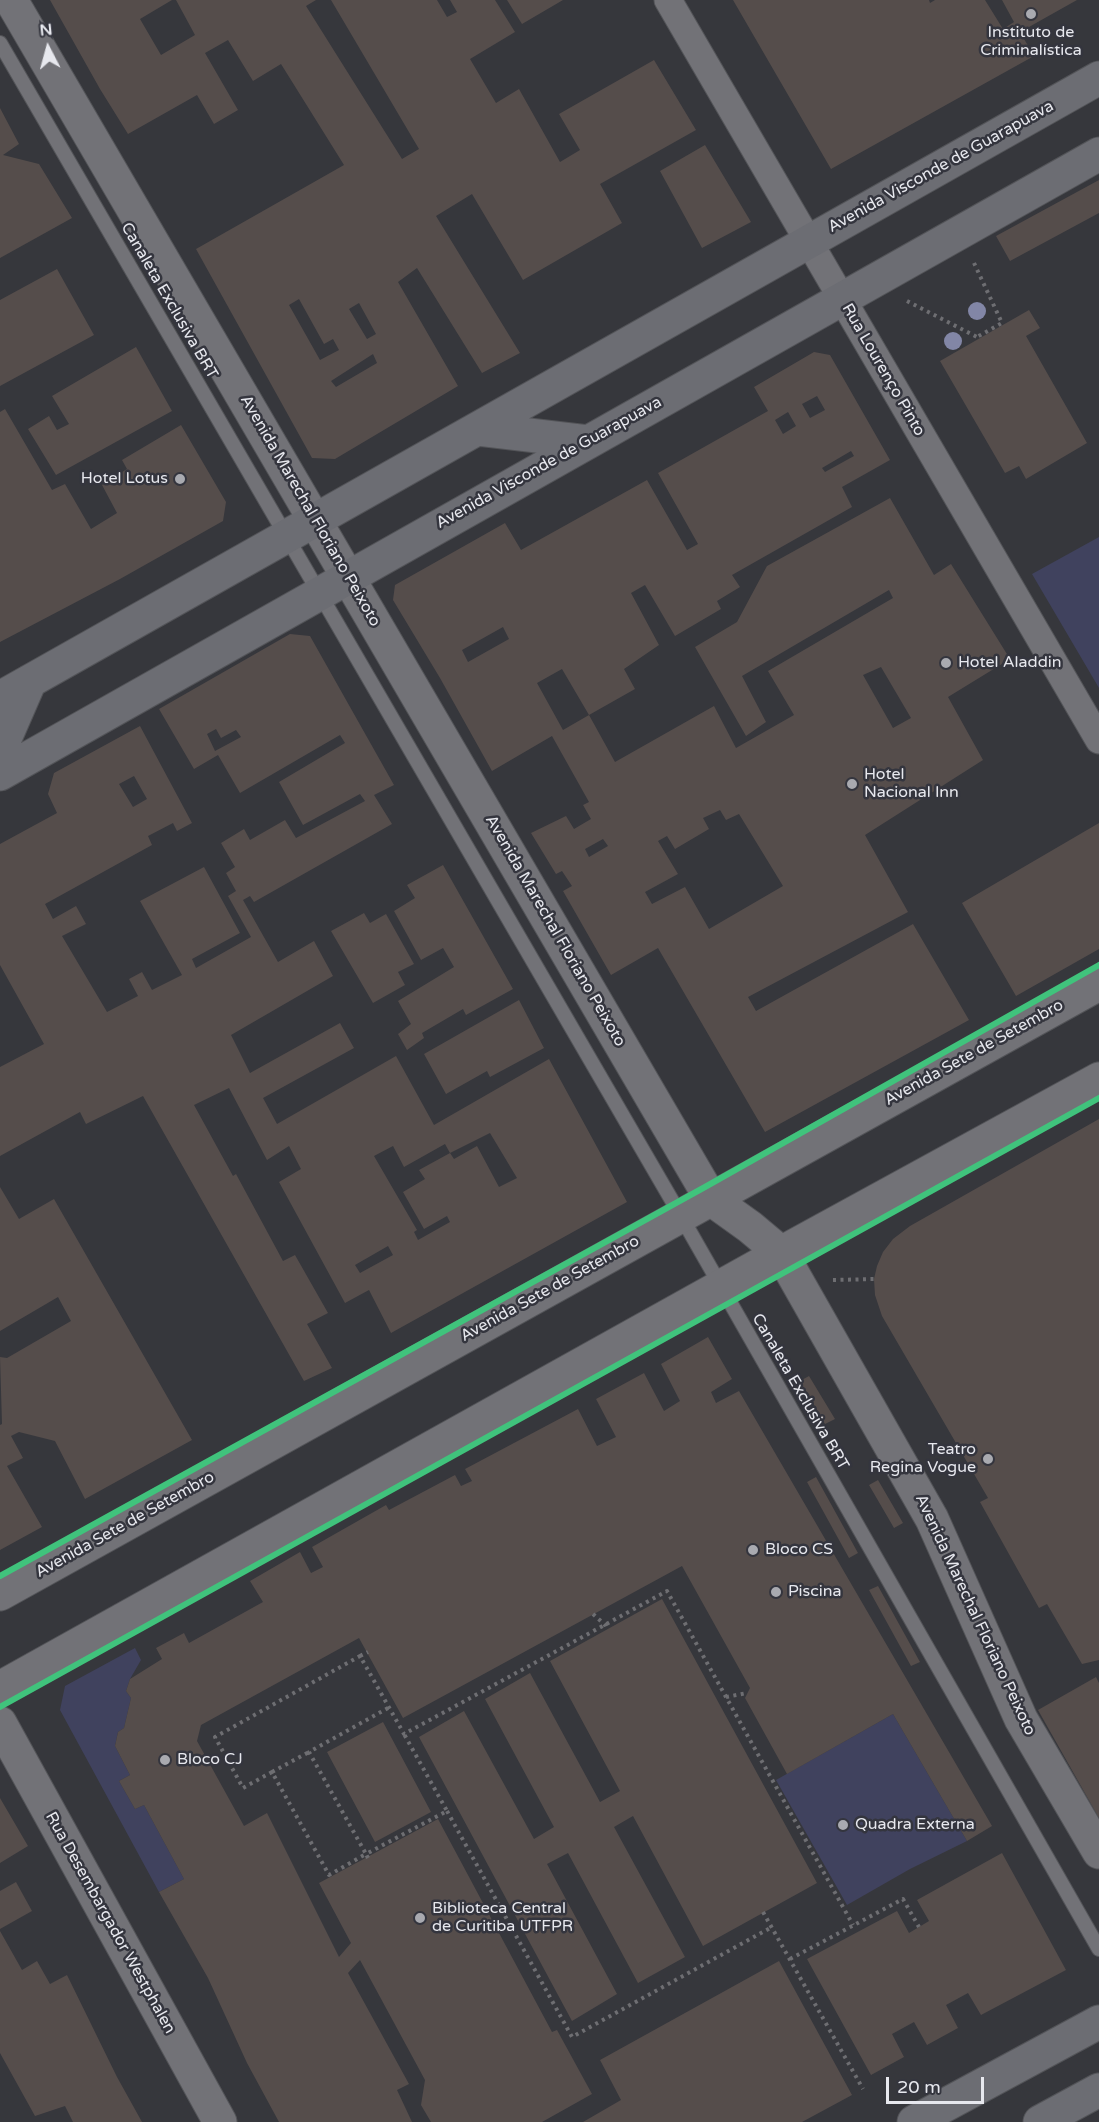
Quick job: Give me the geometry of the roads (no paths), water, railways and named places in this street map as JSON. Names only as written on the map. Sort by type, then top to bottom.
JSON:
[{"type":"main road","name":"Avenida Marechal Floriano Peixoto","points":[[11,0],[711,1199],[781,1253],[932,1519],[1021,1719],[1099,1852]]},
{"type":"main road","name":"Avenida Visconde de Guarapuava","points":[[0,698],[1099,78]]},
{"type":"main road","name":"Avenida Visconde de Guarapuava","points":[[0,774],[1099,154]]},
{"type":"main road","points":[[477,429],[588,442]]},
{"type":"main road","points":[[0,750],[30,681]]},
{"type":"main road","name":"Avenida Sete de Setembro","points":[[0,1594],[1099,984]]},
{"type":"main road","points":[[0,1688],[781,1253],[1099,1079]]},
{"type":"main road","name":"Rua Desembargador Westphalen","points":[[0,1723],[220,2122]]},
{"type":"main road","points":[[914,2122],[1099,2022]]},
{"type":"main road","points":[[1040,2122],[1099,2090]]},
{"type":"street","name":"Rua Lourenço Pinto","points":[[668,0],[1099,740]]},
{"type":"lane","name":"Canaleta Exclusiva BRT","points":[[0,43],[681,1216],[1099,1949]]},
{"type":"place","name":"Instituto de Criminalística","points":[[1031,14]]},
{"type":"place","name":"Hotel Lotus","points":[[180,479]]},
{"type":"place","name":"Hotel Aladdin","points":[[946,663]]},
{"type":"place","name":"Hotel Nacional Inn","points":[[852,784]]},
{"type":"place","name":"Teatro Regina Vogue","points":[[988,1459]]},
{"type":"place","name":"Bloco CS","points":[[753,1550]]},
{"type":"place","name":"Piscina","points":[[776,1592]]},
{"type":"place","name":"Bloco CJ","points":[[165,1760]]},
{"type":"place","name":"Quadra Externa","points":[[843,1825]]},
{"type":"place","name":"Biblioteca Central de Curitiba UTFPR","points":[[420,1918]]}]
